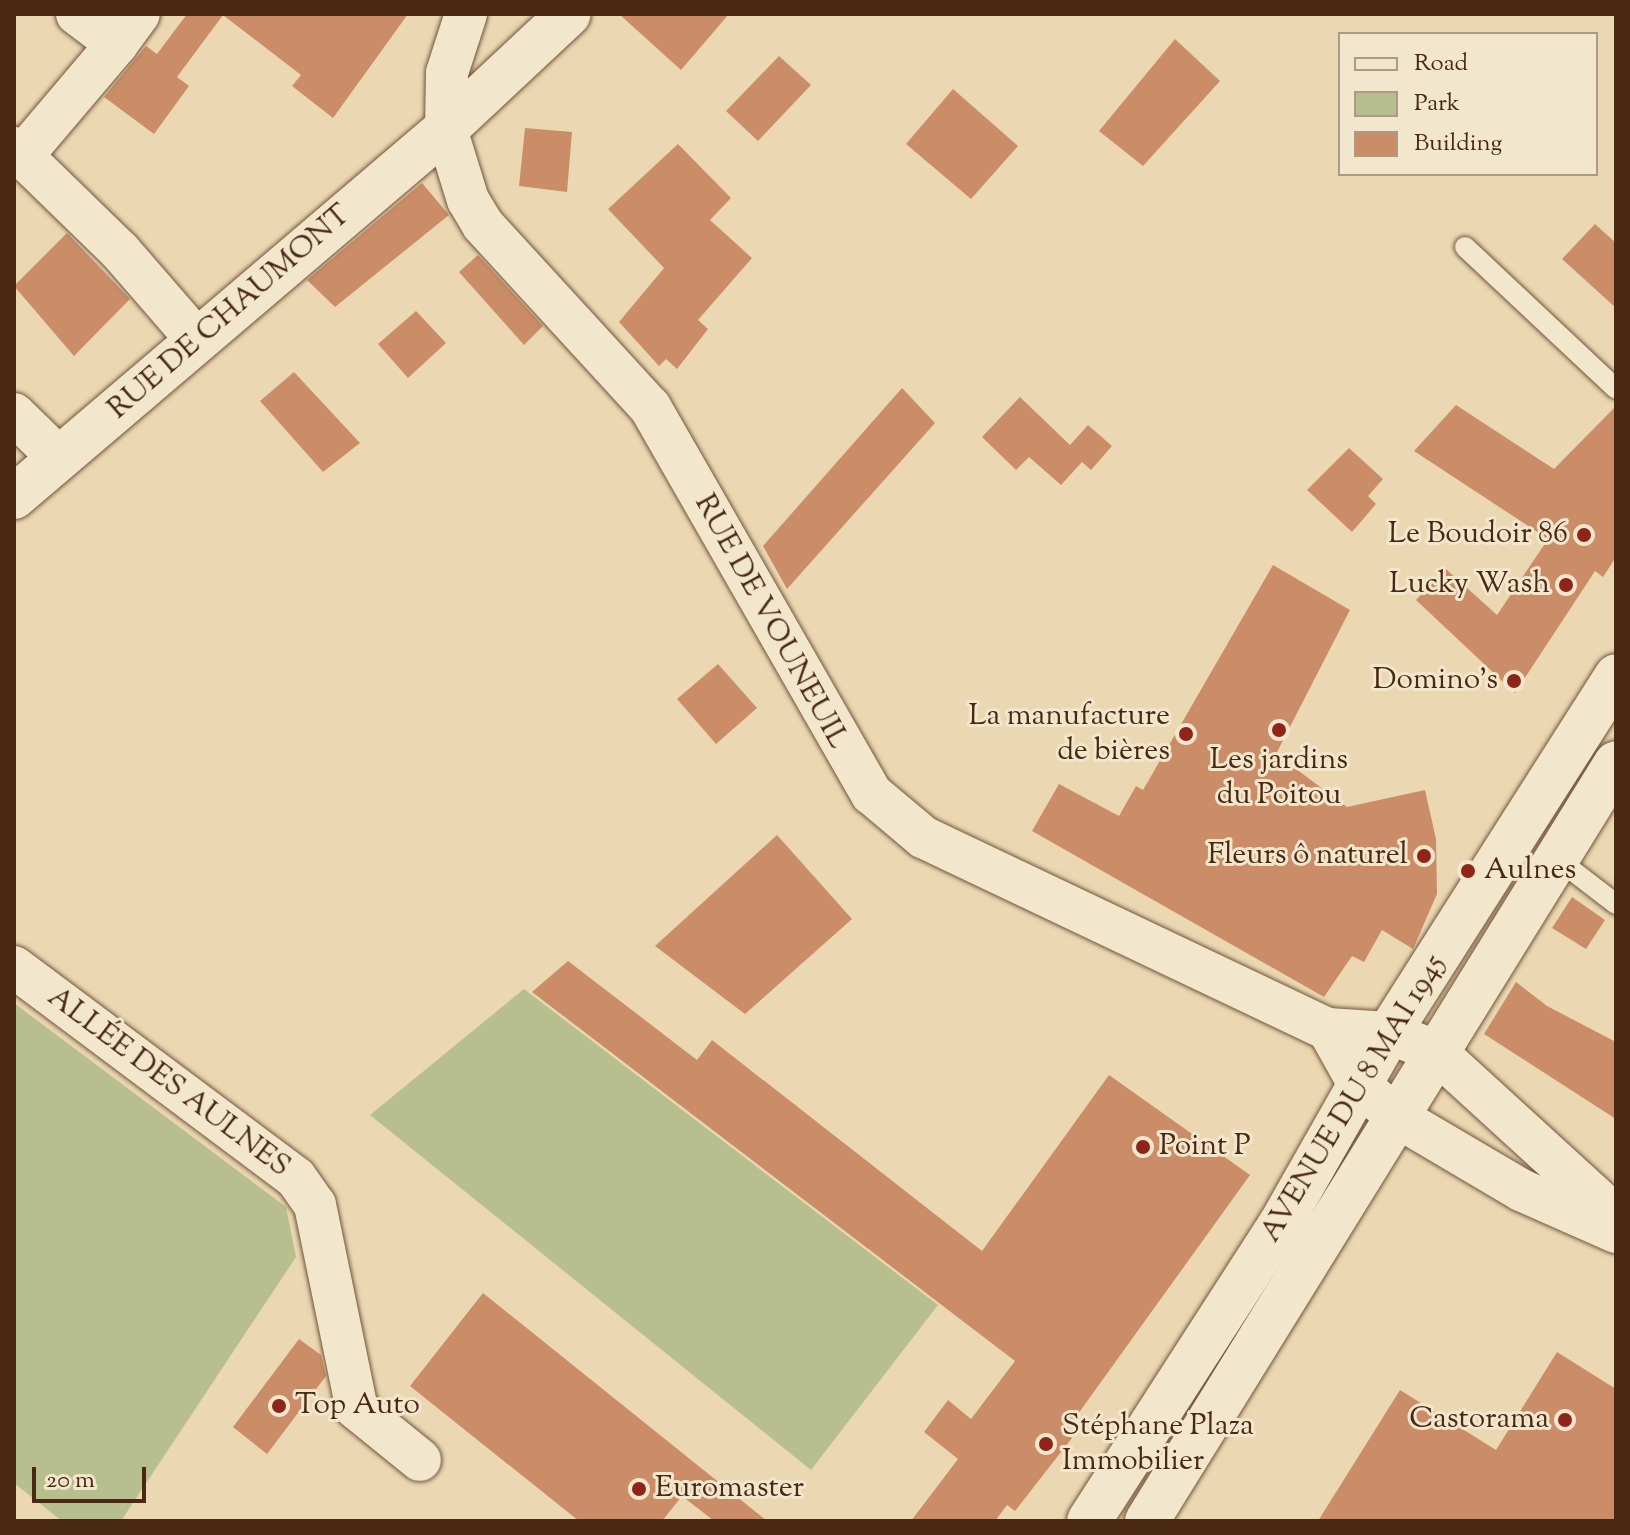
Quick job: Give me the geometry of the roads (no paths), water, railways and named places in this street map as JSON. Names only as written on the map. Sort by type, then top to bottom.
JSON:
[{"type":"main road","name":"RUE DE CHAUMONT","points":[[14,497],[446,129],[569,14]]},
{"type":"main road","name":"AVENUE DU 8 MAI 1945","points":[[1089,1521],[1280,1225],[1389,1033],[1616,676]]},
{"type":"main road","name":"AVENUE DU 8 MAI 1945","points":[[1147,1521],[1314,1246],[1399,1118],[1435,1051],[1616,763]]},
{"type":"street","points":[[77,14],[128,29],[18,152],[120,251],[198,341]]},
{"type":"street","name":"RUE DE VOUNEUIL","points":[[466,14],[447,73],[446,129],[458,177],[483,225],[650,407],[872,794],[923,837],[1328,1029],[1389,1033],[1435,1051]]},
{"type":"street","points":[[14,414],[60,459]]},
{"type":"street","name":"ALLÉE DES AULNES","points":[[14,967],[296,1178],[315,1205],[357,1409],[420,1460]]},
{"type":"street","points":[[1328,1029],[1360,1086],[1399,1118],[1521,1190],[1616,1232]]},
{"type":"street","points":[[1435,1051],[1616,1216]]},
{"type":"lane","points":[[1465,247],[1616,389]]},
{"type":"lane","points":[[1556,858],[1616,904]]},
{"type":"place","name":"Le Boudoir 86","points":[[1584,535]]},
{"type":"place","name":"Lucky Wash","points":[[1566,585]]},
{"type":"place","name":"Domino's","points":[[1514,681]]},
{"type":"place","name":"Les jardins du Poitou","points":[[1279,730]]},
{"type":"place","name":"La manufacture de bières","points":[[1186,734]]},
{"type":"place","name":"Fleurs ô naturel","points":[[1424,856]]},
{"type":"place","name":"Aulnes","points":[[1468,871]]},
{"type":"place","name":"Point P","points":[[1143,1147]]},
{"type":"place","name":"Top Auto","points":[[279,1406]]},
{"type":"place","name":"Castorama","points":[[1565,1420]]},
{"type":"place","name":"Stéphane Plaza Immobilier","points":[[1046,1444]]},
{"type":"place","name":"Euromaster","points":[[639,1489]]}]
